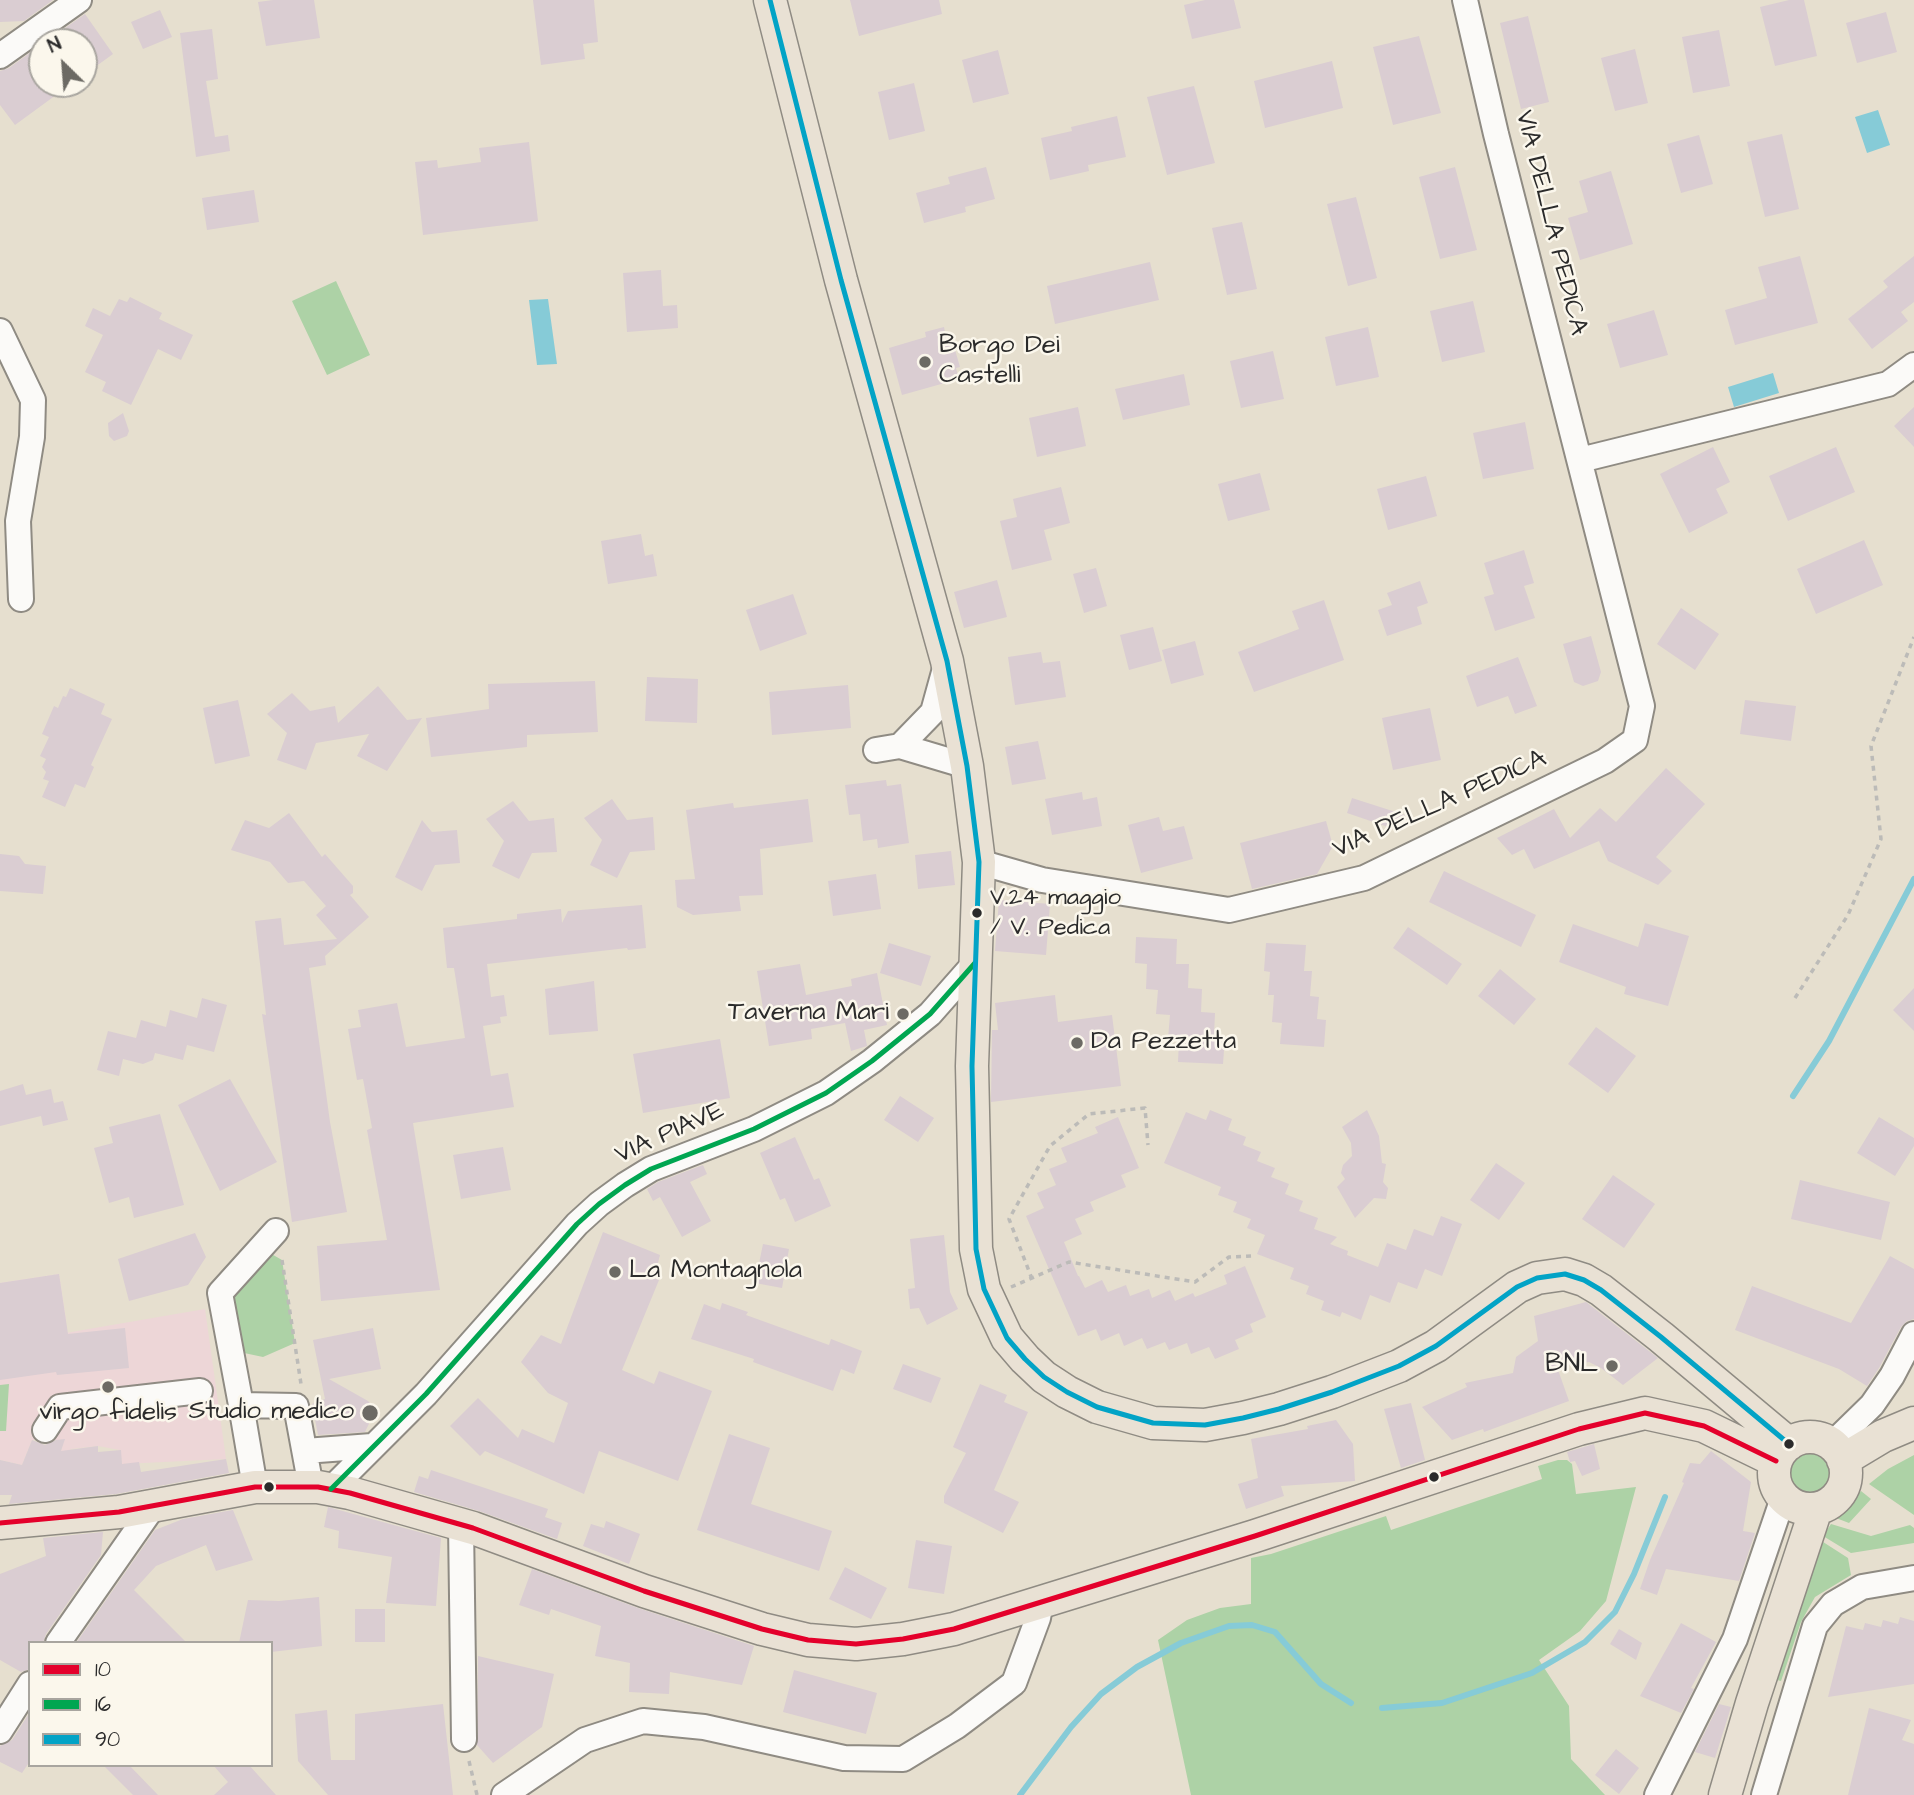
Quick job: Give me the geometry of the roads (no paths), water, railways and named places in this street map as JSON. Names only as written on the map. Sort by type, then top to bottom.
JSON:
[{"type":"main road","points":[[770,0],[841,280],[947,660],[968,766],[979,862],[972,1066],[976,1249],[984,1289],[1007,1338],[1024,1359],[1044,1377],[1081,1400],[1113,1413],[1153,1423],[1205,1425],[1279,1409],[1332,1392],[1409,1361],[1436,1346],[1517,1287],[1537,1278],[1565,1274],[1584,1280],[1601,1290],[1661,1337],[1783,1453]]},
{"type":"main road","points":[[0,1523],[153,1507],[255,1487],[321,1488],[461,1525],[714,1615],[808,1640],[856,1644],[903,1639],[954,1629],[1255,1536],[1579,1429],[1645,1413],[1704,1426],[1783,1453]]},
{"type":"main road","points":[[1837,1452],[1914,1423]]},
{"type":"main road","points":[[1811,1438],[1837,1452],[1845,1471],[1841,1491],[1835,1499],[1816,1509],[1804,1509],[1783,1498],[1774,1481],[1783,1453],[1811,1438]]},
{"type":"main road","points":[[1725,1795],[1752,1703],[1816,1509]]},
{"type":"street","points":[[0,56],[79,0]]},
{"type":"street","name":"VIA DELLA PEDICA","points":[[979,862],[1042,880],[1229,910],[1364,878],[1605,761],[1635,740],[1642,706],[1496,134],[1465,0]]},
{"type":"street","points":[[0,331],[33,400],[32,437],[18,521],[21,599]]},
{"type":"street","points":[[1580,460],[1888,384],[1914,365]]},
{"type":"street","points":[[947,660],[933,712],[888,748],[968,766]]},
{"type":"street","name":"VIA PIAVE","points":[[321,1488],[372,1446],[426,1394],[577,1224],[599,1204],[651,1170],[754,1129],[826,1093],[930,1014],[975,963]]},
{"type":"street","points":[[255,1487],[220,1293],[268,1240]]},
{"type":"street","points":[[1837,1452],[1892,1376],[1914,1335]]},
{"type":"street","points":[[45,1430],[60,1408],[200,1391]]},
{"type":"street","points":[[241,1405],[296,1406],[305,1451],[321,1488]]},
{"type":"street","points":[[305,1451],[372,1446]]},
{"type":"street","points":[[1657,1795],[1735,1639],[1783,1498]]},
{"type":"street","points":[[59,1641],[153,1507]]},
{"type":"street","points":[[461,1525],[464,1739]]},
{"type":"street","points":[[1764,1795],[1815,1626],[1833,1604],[1862,1587],[1914,1578]]},
{"type":"street","points":[[504,1795],[585,1740],[643,1721],[704,1727],[844,1758],[903,1759],[957,1726],[1014,1684],[1038,1618],[1041,1602]]},
{"type":"street","points":[[0,1731],[28,1687]]},
{"type":"street","points":[[1752,1703],[1789,1716]]},
{"type":"water","points":[[1878,110],[1890,145],[1867,153],[1855,117]]},
{"type":"water","points":[[548,299],[557,364],[537,365],[529,300]]},
{"type":"water","points":[[1773,373],[1779,393],[1734,407],[1728,387]]},
{"type":"waterway","points":[[1793,1096],[1829,1041],[1914,879]]},
{"type":"waterway","points":[[1382,1708],[1442,1703],[1532,1673],[1585,1642],[1615,1612],[1634,1574],[1665,1497]]},
{"type":"waterway","points":[[1020,1795],[1071,1727],[1101,1694],[1137,1667],[1181,1643],[1229,1626],[1252,1625],[1275,1632],[1321,1684],[1351,1703]]},
{"type":"place","name":"Borgo Dei Castelli","points":[[925,362]]},
{"type":"place","name":"V.24 maggio / V. Pedica","points":[[977,913]]},
{"type":"place","name":"Taverna Mari","points":[[903,1014]]},
{"type":"place","name":"Da Pezzetta","points":[[1077,1043]]},
{"type":"place","name":"La Montagnola","points":[[615,1272]]},
{"type":"place","name":"BNL","points":[[1612,1366]]},
{"type":"place","name":"virgo fidelis","points":[[108,1387]]},
{"type":"place","name":"Studio medico","points":[[370,1413]]}]
